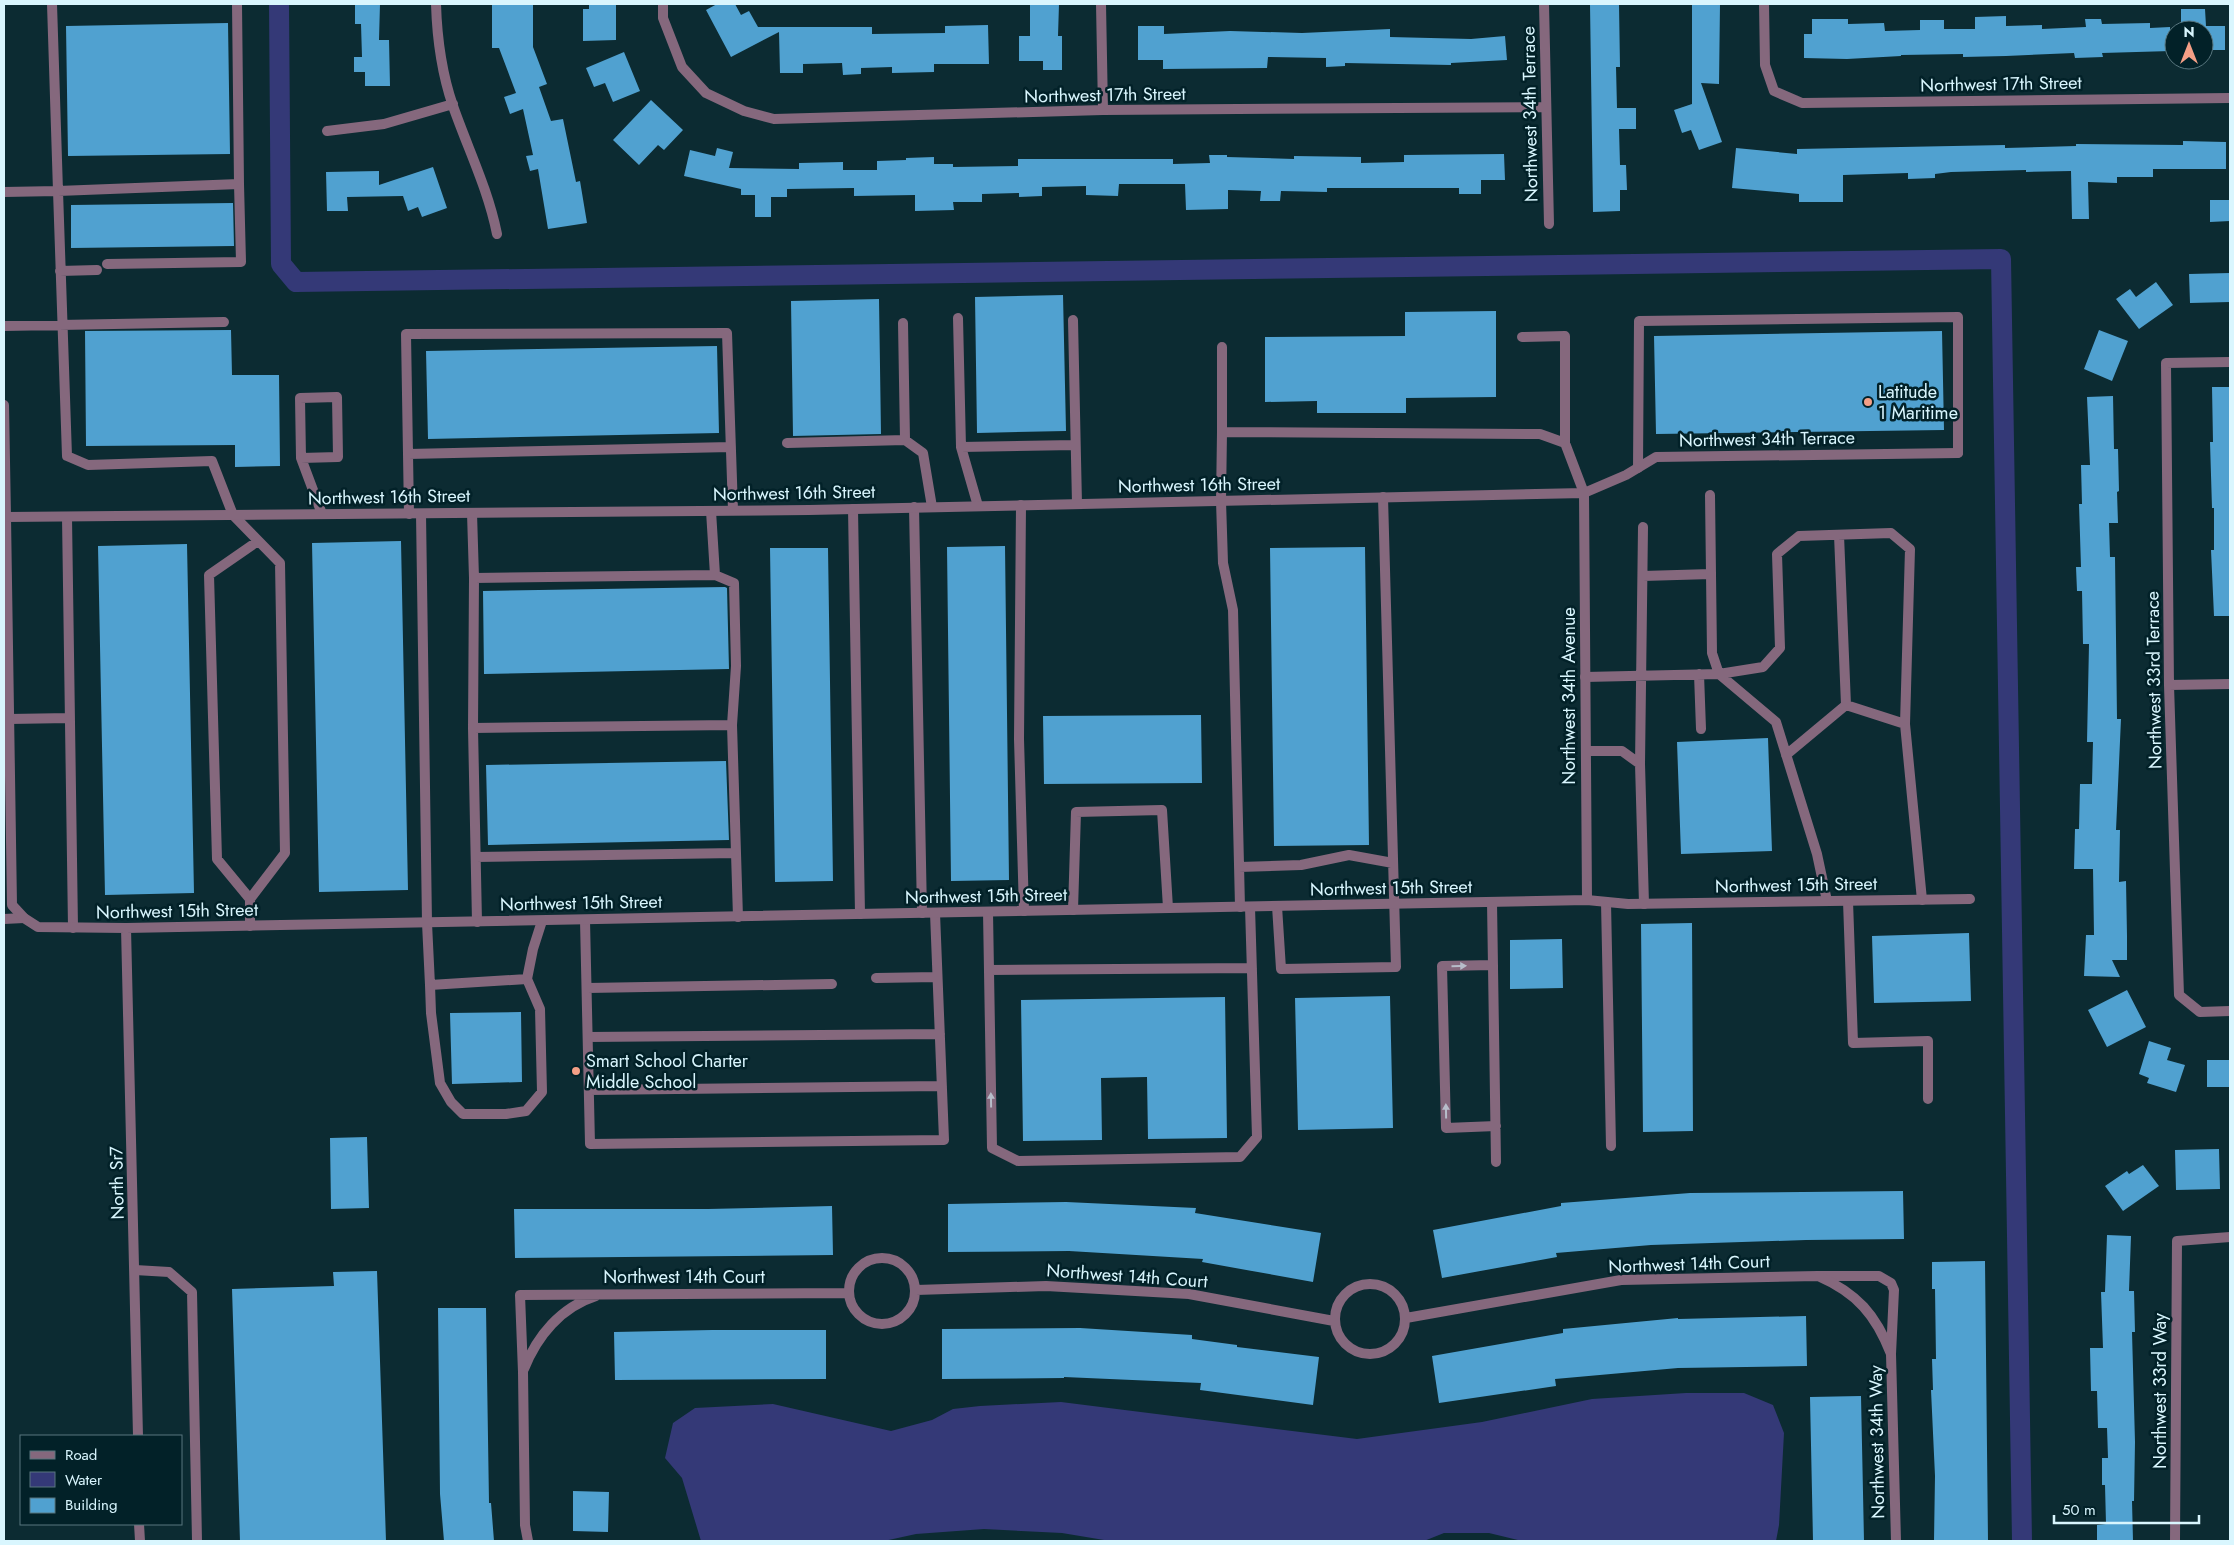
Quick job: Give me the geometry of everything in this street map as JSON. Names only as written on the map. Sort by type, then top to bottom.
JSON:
[{"type":"street","points":[[52,4],[67,456],[88,465],[212,461],[232,515],[280,564],[285,853],[250,899],[250,926]]},
{"type":"street","points":[[108,264],[241,262],[237,4]]},
{"type":"street","points":[[436,4],[441,54],[453,104],[483,182],[497,234]]},
{"type":"street","name":"Northwest 17th Street","points":[[663,4],[663,18],[682,67],[706,93],[744,111],[774,119],[1104,110],[1546,107]]},
{"type":"street","points":[[1101,4],[1104,110]]},
{"type":"street","name":"Northwest 34th Terrace","points":[[1544,4],[1549,224]]},
{"type":"street","name":"Northwest 17th Street","points":[[1764,4],[1765,65],[1774,91],[1802,103],[2230,98]]},
{"type":"street","points":[[327,130],[384,124],[453,104]]},
{"type":"street","points":[[4,192],[239,184]]},
{"type":"street","points":[[60,271],[97,270]]},
{"type":"street","name":"Northwest 34th Terrace","points":[[1584,493],[1638,468],[1656,457],[1958,453],[1958,317],[1639,321],[1638,468]]},
{"type":"street","points":[[958,318],[961,447],[978,506]]},
{"type":"street","points":[[1072,320],[1077,504]]},
{"type":"street","points":[[4,326],[224,322]]},
{"type":"street","points":[[903,324],[905,440]]},
{"type":"street","points":[[409,514],[406,334],[728,333],[733,510]]},
{"type":"street","name":"Northwest 34th Avenue","points":[[1522,337],[1565,336],[1566,444],[1584,493],[1587,900]]},
{"type":"street","points":[[988,912],[992,1148],[1018,1161],[1240,1157],[1257,1137],[1252,968],[1239,867],[1232,610],[1223,563],[1221,501],[1222,346]]},
{"type":"street","name":"Northwest 33rd Terrace","points":[[2230,362],[2166,364],[2169,685],[2179,995],[2200,1012],[2230,1012]]},
{"type":"street","points":[[301,458],[338,457],[337,397],[300,398],[301,458],[322,514]]},
{"type":"street","points":[[4,405],[6,650],[9,719],[70,718]]},
{"type":"street","points":[[1222,432],[1540,434],[1566,444]]},
{"type":"street","points":[[787,444],[905,440],[923,453],[932,507]]},
{"type":"street","points":[[961,447],[1075,445]]},
{"type":"street","points":[[408,454],[731,447]]},
{"type":"street","name":"Northwest 16th Street","points":[[5,517],[852,509],[1584,493]]},
{"type":"street","points":[[1710,495],[1712,653],[1718,674],[1776,722],[1817,854],[1827,901]]},
{"type":"street","points":[[1277,906],[1281,969],[1396,967],[1383,497]]},
{"type":"street","points":[[1021,505],[1019,739],[1024,911]]},
{"type":"street","points":[[914,508],[922,913]]},
{"type":"street","points":[[852,509],[860,914]]},
{"type":"street","points":[[711,511],[715,575]]},
{"type":"street","points":[[472,513],[474,578],[473,728],[477,922]]},
{"type":"street","points":[[421,514],[427,923],[431,1013],[440,1083],[451,1102],[463,1114],[506,1114],[526,1110],[542,1092],[540,1009],[527,979],[533,949],[542,920]]},
{"type":"street","points":[[67,517],[73,928]]},
{"type":"street","points":[[1644,527],[1640,764],[1644,904]]},
{"type":"street","points":[[1585,677],[1718,674],[1763,667],[1780,648],[1778,554],[1799,536],[1891,533],[1910,549],[1905,724],[1922,900]]},
{"type":"street","points":[[1839,535],[1846,706]]},
{"type":"street","points":[[250,899],[217,859],[209,575],[258,541]]},
{"type":"street","points":[[1643,576],[1711,574]]},
{"type":"street","points":[[474,578],[715,575],[734,583],[736,666],[732,725],[738,917]]},
{"type":"street","points":[[1699,674],[1701,730]]},
{"type":"street","points":[[2169,685],[2230,684]]},
{"type":"street","points":[[1846,706],[1905,724]]},
{"type":"street","points":[[1786,755],[1846,706]]},
{"type":"street","name":"Northwest 15th Street","points":[[9,719],[12,904],[24,918],[38,927],[126,928],[427,923],[1587,900],[1644,904],[1970,899]]},
{"type":"street","points":[[473,728],[732,725]]},
{"type":"street","points":[[1586,751],[1622,751],[1640,764]]},
{"type":"street","points":[[1073,910],[1076,812],[1153,810],[1162,810],[1168,908]]},
{"type":"street","points":[[476,857],[736,853]]},
{"type":"street","points":[[1239,867],[1301,865],[1349,855],[1393,863]]},
{"type":"street","points":[[1848,901],[1853,1043],[1928,1042],[1928,1099]]},
{"type":"street","points":[[1492,902],[1496,1162]]},
{"type":"street","points":[[1606,902],[1610,1146]]},
{"type":"street","points":[[585,920],[590,1144],[944,1140],[935,913]]},
{"type":"street","points":[[4,919],[24,918]]},
{"type":"street","name":"North Sr7","points":[[126,928],[138,1435]]},
{"type":"street","points":[[1493,965],[1442,966],[1446,1128],[1496,1126]]},
{"type":"street","points":[[989,970],[1252,968]]},
{"type":"street","points":[[876,978],[937,977]]},
{"type":"street","points":[[430,985],[527,979]]},
{"type":"street","points":[[586,988],[832,984]]},
{"type":"street","points":[[588,1037],[940,1034]]},
{"type":"street","points":[[589,1090],[942,1086]]},
{"type":"street","name":"Northwest 33rd Way","points":[[2175,1541],[2177,1241],[2230,1237]]},
{"type":"street","points":[[880,1257],[894,1260],[905,1267],[913,1277],[916,1290],[914,1303],[906,1314],[896,1322],[883,1325],[870,1323],[859,1316],[851,1305],[848,1293],[850,1280],[857,1268],[868,1261],[880,1257]]},
{"type":"street","points":[[135,1270],[169,1272],[192,1292],[197,1541]]},
{"type":"street","points":[[1818,1276],[1878,1276],[1891,1283],[1894,1290],[1891,1354]]},
{"type":"street","name":"Northwest 14th Court","points":[[1406,1318],[1621,1280],[1818,1276],[1833,1282],[1852,1295]]},
{"type":"street","points":[[1368,1284],[1382,1286],[1394,1293],[1402,1304],[1406,1318],[1404,1331],[1396,1343],[1385,1352],[1372,1355],[1358,1352],[1346,1345],[1338,1334],[1334,1321],[1336,1307],[1344,1296],[1355,1287],[1368,1284]]},
{"type":"street","name":"Northwest 14th Court","points":[[916,1290],[1046,1286],[1189,1294],[1334,1321]]},
{"type":"street","points":[[528,1541],[525,1525],[523,1372],[533,1348],[549,1326],[569,1310],[592,1297],[605,1293]]},
{"type":"street","name":"Northwest 14th Court","points":[[523,1372],[520,1294],[848,1293]]},
{"type":"street","name":"Northwest 34th Way","points":[[1852,1295],[1870,1312],[1882,1330],[1891,1354],[1896,1541]]},
{"type":"street","points":[[140,1525],[140,1541]]},
{"type":"water","points":[[1686,1393],[1744,1393],[1773,1405],[1784,1433],[1779,1525],[1776,1541],[1522,1541],[1489,1533],[1444,1533],[1424,1541],[1110,1541],[1062,1533],[984,1529],[916,1534],[884,1541],[701,1541],[682,1478],[665,1458],[673,1423],[695,1408],[773,1404],[891,1431],[932,1420],[953,1409],[1061,1402],[1357,1439],[1482,1422],[1592,1399]]},
{"type":"building","points":[[355,4],[380,4],[379,40],[389,40],[390,86],[365,86],[365,72],[354,72],[354,57],[362,57],[361,24],[355,24]]},
{"type":"building","points":[[492,4],[533,4],[533,47],[547,84],[539,87],[551,121],[563,119],[576,182],[580,181],[587,223],[548,229],[538,169],[530,171],[526,156],[533,155],[523,109],[510,114],[504,97],[516,93],[499,48],[492,48]]},
{"type":"building","points":[[589,4],[616,4],[616,40],[583,41],[583,9],[589,9]]},
{"type":"building","points":[[717,4],[735,4],[741,15],[749,11],[758,27],[872,27],[872,34],[945,33],[945,26],[988,25],[989,64],[934,64],[934,72],[892,73],[892,67],[861,68],[861,74],[843,75],[842,63],[803,64],[803,73],[780,73],[779,32],[731,57],[706,10]]},
{"type":"building","points":[[1030,4],[1059,4],[1058,36],[1062,36],[1062,70],[1043,70],[1043,61],[1019,61],[1019,36],[1030,36]]},
{"type":"building","points":[[1590,4],[1619,4],[1620,67],[1616,67],[1617,108],[1636,108],[1636,129],[1619,129],[1620,165],[1626,165],[1627,190],[1620,190],[1620,211],[1593,212]]},
{"type":"building","points":[[1692,4],[1720,4],[1719,84],[1701,83],[1722,142],[1699,150],[1691,130],[1682,133],[1674,110],[1692,104]]},
{"type":"building","points":[[2181,9],[2205,9],[2206,20],[2181,20]]},
{"type":"building","points":[[2006,16],[2006,26],[2042,25],[2042,29],[2086,27],[2085,19],[2101,19],[2102,24],[2150,23],[2150,28],[2164,27],[2164,51],[2102,53],[2103,57],[2075,58],[2074,53],[1963,57],[1963,54],[1901,55],[1847,59],[1804,58],[1804,34],[1812,34],[1812,19],[1848,19],[1848,24],[1884,23],[1885,31],[1920,30],[1920,20],[1944,20],[1944,29],[1975,29],[1975,17]]},
{"type":"building","points":[[228,23],[230,154],[68,156],[66,26]]},
{"type":"building","points":[[1138,26],[1164,26],[1164,34],[1230,31],[1302,33],[1390,29],[1390,37],[1471,39],[1505,36],[1507,60],[1451,63],[1451,65],[1345,63],[1345,66],[1326,67],[1326,58],[1268,57],[1267,68],[1163,69],[1163,60],[1138,60]]},
{"type":"building","points":[[2214,26],[2225,26],[2225,50],[2214,50]]},
{"type":"building","points":[[624,52],[640,91],[613,102],[605,83],[594,87],[586,68]]},
{"type":"building","points":[[651,100],[683,130],[664,150],[658,145],[639,165],[613,140]]},
{"type":"building","points":[[2183,141],[2226,142],[2226,169],[2153,169],[2153,177],[2117,177],[2117,183],[2088,182],[2089,219],[2072,219],[2071,171],[1951,172],[1935,174],[1935,178],[1908,179],[1908,173],[1843,175],[1843,202],[1799,202],[1799,194],[1732,188],[1736,148],[1797,154],[1797,149],[2005,145],[2005,148],[2076,146],[2076,144],[2183,145]]},
{"type":"building","points":[[717,148],[733,152],[729,168],[799,169],[799,163],[843,162],[843,170],[877,170],[877,161],[934,157],[934,164],[953,164],[953,167],[1018,166],[1018,159],[1173,159],[1173,164],[1210,163],[1209,155],[1227,155],[1227,157],[1294,159],[1294,156],[1361,157],[1361,163],[1404,162],[1404,155],[1504,154],[1505,180],[1481,180],[1481,194],[1459,194],[1459,188],[1327,188],[1327,192],[1281,191],[1280,201],[1260,201],[1261,191],[1228,190],[1228,209],[1186,210],[1185,184],[1119,184],[1118,196],[1086,195],[1086,186],[1042,187],[1042,196],[1019,197],[1019,193],[982,194],[982,202],[953,202],[954,210],[915,211],[915,195],[854,196],[854,188],[787,189],[787,197],[771,197],[771,217],[755,217],[755,195],[741,195],[741,189],[684,176],[690,150],[715,156]]},
{"type":"building","points":[[433,167],[447,208],[422,217],[418,207],[408,211],[403,196],[347,197],[348,211],[327,211],[326,172],[379,171],[379,185]]},
{"type":"building","points":[[2210,200],[2230,200],[2230,221],[2210,222]]},
{"type":"building","points":[[233,203],[234,246],[71,248],[71,205]]},
{"type":"building","points":[[2230,273],[2230,302],[2190,303],[2189,274]]},
{"type":"building","points":[[2156,282],[2173,305],[2139,329],[2116,299],[2130,289],[2136,297]]},
{"type":"building","points":[[1063,295],[1066,431],[977,433],[975,297]]},
{"type":"building","points":[[879,299],[881,434],[793,436],[791,301]]},
{"type":"building","points":[[1496,311],[1496,397],[1406,398],[1406,413],[1317,413],[1317,401],[1265,402],[1265,337],[1405,336],[1405,312]]},
{"type":"building","points":[[231,330],[232,375],[279,375],[280,466],[235,467],[235,445],[86,446],[85,331]]},
{"type":"building","points":[[2099,330],[2128,341],[2112,381],[2084,369]]},
{"type":"building","points":[[1942,331],[1944,430],[1656,434],[1654,336]]},
{"type":"building","points":[[717,346],[719,433],[428,439],[426,351]]},
{"type":"building","points":[[2212,387],[2230,387],[2230,616],[2214,616],[2211,550],[2214,550],[2214,508],[2212,508],[2210,442],[2213,442]]},
{"type":"building","points":[[2113,396],[2114,449],[2118,449],[2118,523],[2109,523],[2110,557],[2115,557],[2117,719],[2121,719],[2116,830],[2120,830],[2119,882],[2126,881],[2127,960],[2112,960],[2120,977],[2084,976],[2086,935],[2094,935],[2093,869],[2074,869],[2075,829],[2079,829],[2080,784],[2092,784],[2093,742],[2087,742],[2089,644],[2083,644],[2082,591],[2077,591],[2076,567],[2081,567],[2079,504],[2082,504],[2081,465],[2090,465],[2087,397]]},
{"type":"building","points":[[401,541],[408,890],[319,892],[312,543]]},
{"type":"building","points":[[187,544],[194,893],[105,895],[98,546]]},
{"type":"building","points":[[1005,546],[1009,880],[951,881],[947,547]]},
{"type":"building","points":[[1365,547],[1369,845],[1274,846],[1270,548]]},
{"type":"building","points":[[770,548],[828,548],[833,881],[775,882]]},
{"type":"building","points":[[727,588],[729,669],[484,674],[483,591]]},
{"type":"building","points":[[1201,715],[1202,783],[1044,784],[1043,716]]},
{"type":"building","points":[[1768,738],[1772,851],[1681,854],[1677,742]]},
{"type":"building","points":[[726,761],[729,840],[488,845],[486,765]]},
{"type":"building","points":[[1692,923],[1693,1131],[1643,1132],[1641,924]]},
{"type":"building","points":[[1969,933],[1971,1001],[1874,1003],[1872,936]]},
{"type":"building","points":[[1562,939],[1563,988],[1510,989],[1510,940]]},
{"type":"building","points":[[2127,990],[2146,1027],[2107,1047],[2088,1010]]},
{"type":"building","points":[[1390,996],[1393,1128],[1298,1130],[1295,998]]},
{"type":"building","points":[[1225,997],[1227,1138],[1148,1139],[1147,1077],[1101,1078],[1102,1140],[1023,1141],[1021,1000]]},
{"type":"building","points":[[521,1012],[522,1082],[452,1084],[450,1013]]},
{"type":"building","points":[[2149,1041],[2171,1048],[2167,1060],[2185,1065],[2176,1092],[2147,1083],[2149,1078],[2139,1074]]},
{"type":"building","points":[[2207,1060],[2230,1060],[2230,1087],[2207,1087]]},
{"type":"building","points":[[367,1137],[369,1208],[331,1209],[330,1138]]},
{"type":"building","points":[[2219,1149],[2220,1189],[2176,1190],[2175,1150]]},
{"type":"building","points":[[2143,1165],[2159,1186],[2123,1211],[2105,1186],[2127,1171],[2129,1174]]},
{"type":"building","points":[[1903,1191],[1904,1239],[1651,1245],[1556,1253],[1557,1257],[1442,1278],[1433,1230],[1561,1206],[1561,1203],[1690,1193]]},
{"type":"building","points":[[1066,1202],[1196,1208],[1195,1213],[1321,1233],[1313,1282],[1202,1262],[1203,1259],[1069,1251],[948,1252],[948,1204]]},
{"type":"building","points":[[832,1206],[833,1255],[515,1258],[514,1209],[708,1209]]},
{"type":"building","points":[[2107,1235],[2131,1236],[2129,1291],[2134,1291],[2135,1332],[2132,1332],[2135,1442],[2134,1501],[2132,1501],[2133,1541],[2097,1541],[2097,1525],[2106,1524],[2105,1485],[2102,1485],[2102,1458],[2108,1458],[2107,1428],[2098,1428],[2097,1391],[2091,1391],[2090,1348],[2103,1348],[2101,1292],[2105,1292]]},
{"type":"building","points":[[1985,1261],[1988,1541],[1934,1541],[1935,1476],[1931,1390],[1933,1390],[1932,1359],[1936,1359],[1935,1289],[1932,1289],[1932,1262]]},
{"type":"building","points":[[377,1271],[386,1541],[240,1541],[232,1289],[334,1286],[333,1272]]},
{"type":"building","points":[[438,1308],[486,1308],[489,1503],[491,1503],[494,1541],[444,1541],[440,1494]]},
{"type":"building","points":[[1806,1316],[1807,1366],[1678,1368],[1555,1379],[1556,1386],[1439,1403],[1432,1356],[1563,1333],[1563,1329],[1678,1318]]},
{"type":"building","points":[[1080,1328],[1192,1335],[1192,1339],[1237,1345],[1237,1347],[1319,1357],[1313,1405],[1200,1390],[1201,1383],[1064,1377],[942,1379],[942,1329]]},
{"type":"building","points":[[826,1330],[826,1379],[615,1380],[614,1332]]},
{"type":"building","points":[[1861,1396],[1864,1541],[1813,1541],[1810,1397]]},
{"type":"building","points":[[573,1491],[609,1492],[608,1532],[573,1531]]},
{"type":"waterway","points":[[279,4],[281,264],[296,282],[2001,259],[2022,1541]]},
{"type":"place","name":"Latitude 1 Maritime","points":[[1868,402]]},
{"type":"place","name":"Smart School Charter Middle School","points":[[576,1071]]}]
